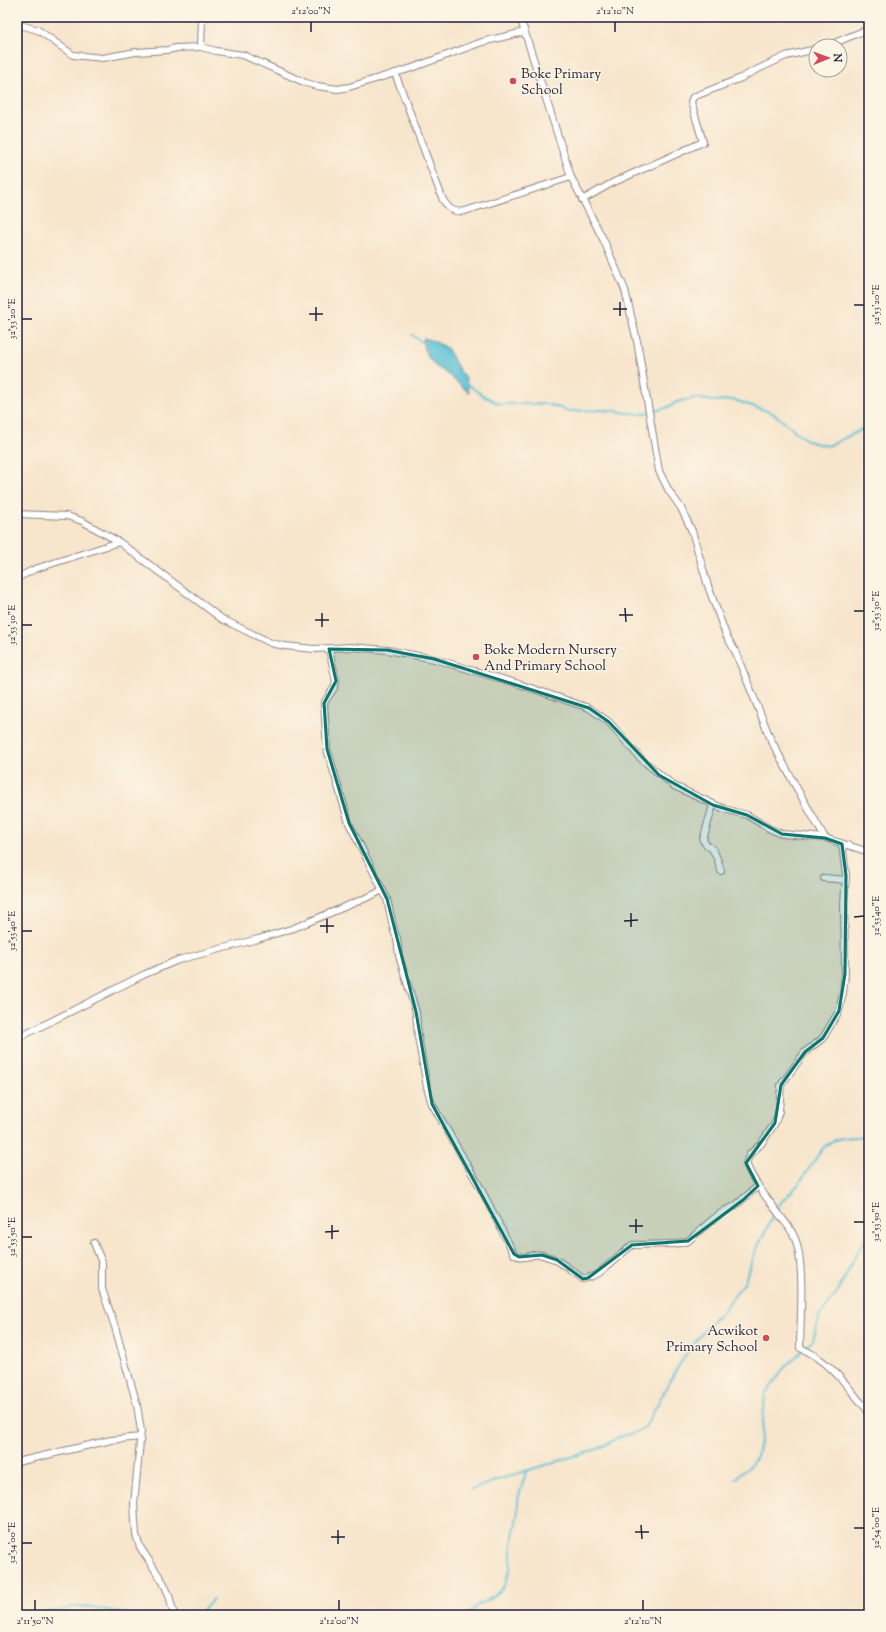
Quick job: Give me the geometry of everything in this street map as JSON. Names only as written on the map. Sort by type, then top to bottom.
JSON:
[{"type":"street","points":[[201,46],[202,17]]},
{"type":"street","points":[[520,17],[571,177],[604,241],[625,290],[639,349],[659,471],[669,491],[681,508],[692,531],[708,586],[726,635],[735,651],[771,740],[794,785],[825,838]]},
{"type":"street","points":[[17,24],[38,30],[73,55],[103,58],[136,52],[201,46],[216,51],[243,55],[306,83],[330,89],[349,87],[395,73],[482,42],[524,32]]},
{"type":"street","points":[[846,38],[869,30]]},
{"type":"street","points":[[582,200],[612,183],[703,142],[691,102],[693,97],[742,78],[786,56],[808,51]]},
{"type":"street","points":[[395,73],[443,200],[450,209],[459,212],[465,211],[571,177]]},
{"type":"street","points":[[17,514],[67,516],[82,521],[119,542],[222,619],[243,631],[271,642],[285,646],[329,649],[351,647],[387,650],[434,659],[519,684],[589,708],[609,722],[627,744],[658,775],[674,786],[713,805],[747,815],[770,829],[782,834],[825,838],[869,852]]},
{"type":"street","points":[[17,578],[35,569],[119,542]]},
{"type":"street","points":[[329,649],[336,681],[334,688],[324,703],[327,749],[349,823],[386,899],[397,938],[399,956],[416,1012],[418,1037],[427,1087],[432,1104],[483,1192],[514,1254],[519,1257],[526,1258],[542,1255],[557,1260],[583,1279],[588,1278],[599,1273],[632,1245],[675,1244],[688,1241],[712,1220],[724,1211],[735,1206],[758,1186]]},
{"type":"street","points":[[713,805],[703,840],[705,844],[716,854],[721,871]]},
{"type":"street","points":[[842,844],[846,864],[845,974],[843,993],[838,1011],[823,1038],[805,1052],[781,1085],[779,1111],[775,1123],[762,1144],[747,1158],[746,1163],[749,1172],[792,1232],[797,1243],[800,1269],[800,1348],[806,1350],[831,1368],[854,1393],[869,1414]]},
{"type":"street","points":[[824,878],[846,880]]},
{"type":"street","points":[[22,1036],[143,975],[171,963],[294,928],[382,890]]},
{"type":"street","points":[[94,1243],[102,1263],[102,1289],[115,1327],[137,1405],[141,1431],[134,1504],[136,1535],[140,1547],[163,1582],[169,1596],[174,1615]]},
{"type":"street","points":[[17,1462],[110,1440],[140,1437]]},
{"type":"highlighted area","points":[[329,649],[387,650],[434,659],[589,708],[609,722],[659,775],[713,805],[747,815],[782,834],[825,838],[842,844],[846,875],[845,974],[839,1011],[823,1038],[805,1052],[781,1085],[775,1123],[746,1163],[758,1186],[743,1200],[688,1241],[632,1245],[588,1278],[583,1279],[557,1260],[542,1255],[519,1257],[514,1254],[432,1104],[416,1012],[387,899],[349,823],[327,749],[324,703],[336,681]]},
{"type":"water","points":[[424,338],[436,342],[448,349],[459,370],[465,376],[469,393],[445,372],[435,366],[427,356],[422,342]]},
{"type":"waterway","points":[[412,335],[423,343]]},
{"type":"waterway","points":[[464,382],[484,396],[499,404],[548,404],[568,411],[609,410],[641,414],[666,408],[677,402],[695,398],[713,401],[734,400],[773,413],[810,442],[828,446],[861,430],[869,423]]},
{"type":"waterway","points":[[471,1490],[506,1477],[598,1449],[622,1436],[633,1434],[645,1427],[676,1370],[689,1350],[707,1327],[722,1312],[744,1283],[756,1250],[782,1201],[798,1185],[823,1148],[832,1141],[842,1138],[869,1136]]},
{"type":"waterway","points":[[805,1348],[813,1340],[819,1316],[837,1293],[858,1251],[869,1233]]},
{"type":"waterway","points":[[735,1479],[751,1465],[757,1456],[762,1433],[765,1394],[783,1369],[802,1351]]},
{"type":"waterway","points":[[467,1615],[478,1605],[493,1597],[503,1588],[510,1570],[512,1542],[518,1512],[518,1499],[526,1472]]},
{"type":"waterway","points":[[197,1615],[201,1613],[213,1599]]},
{"type":"waterway","points":[[44,1615],[46,1614],[46,1611],[59,1611],[73,1607],[91,1607],[131,1615]]},
{"type":"place","name":"Boke Primary School","points":[[513,81]]},
{"type":"place","name":"Boke Modern Nursery And Primary School","points":[[476,657]]},
{"type":"place","name":"Acwikot Primary School","points":[[766,1338]]}]
